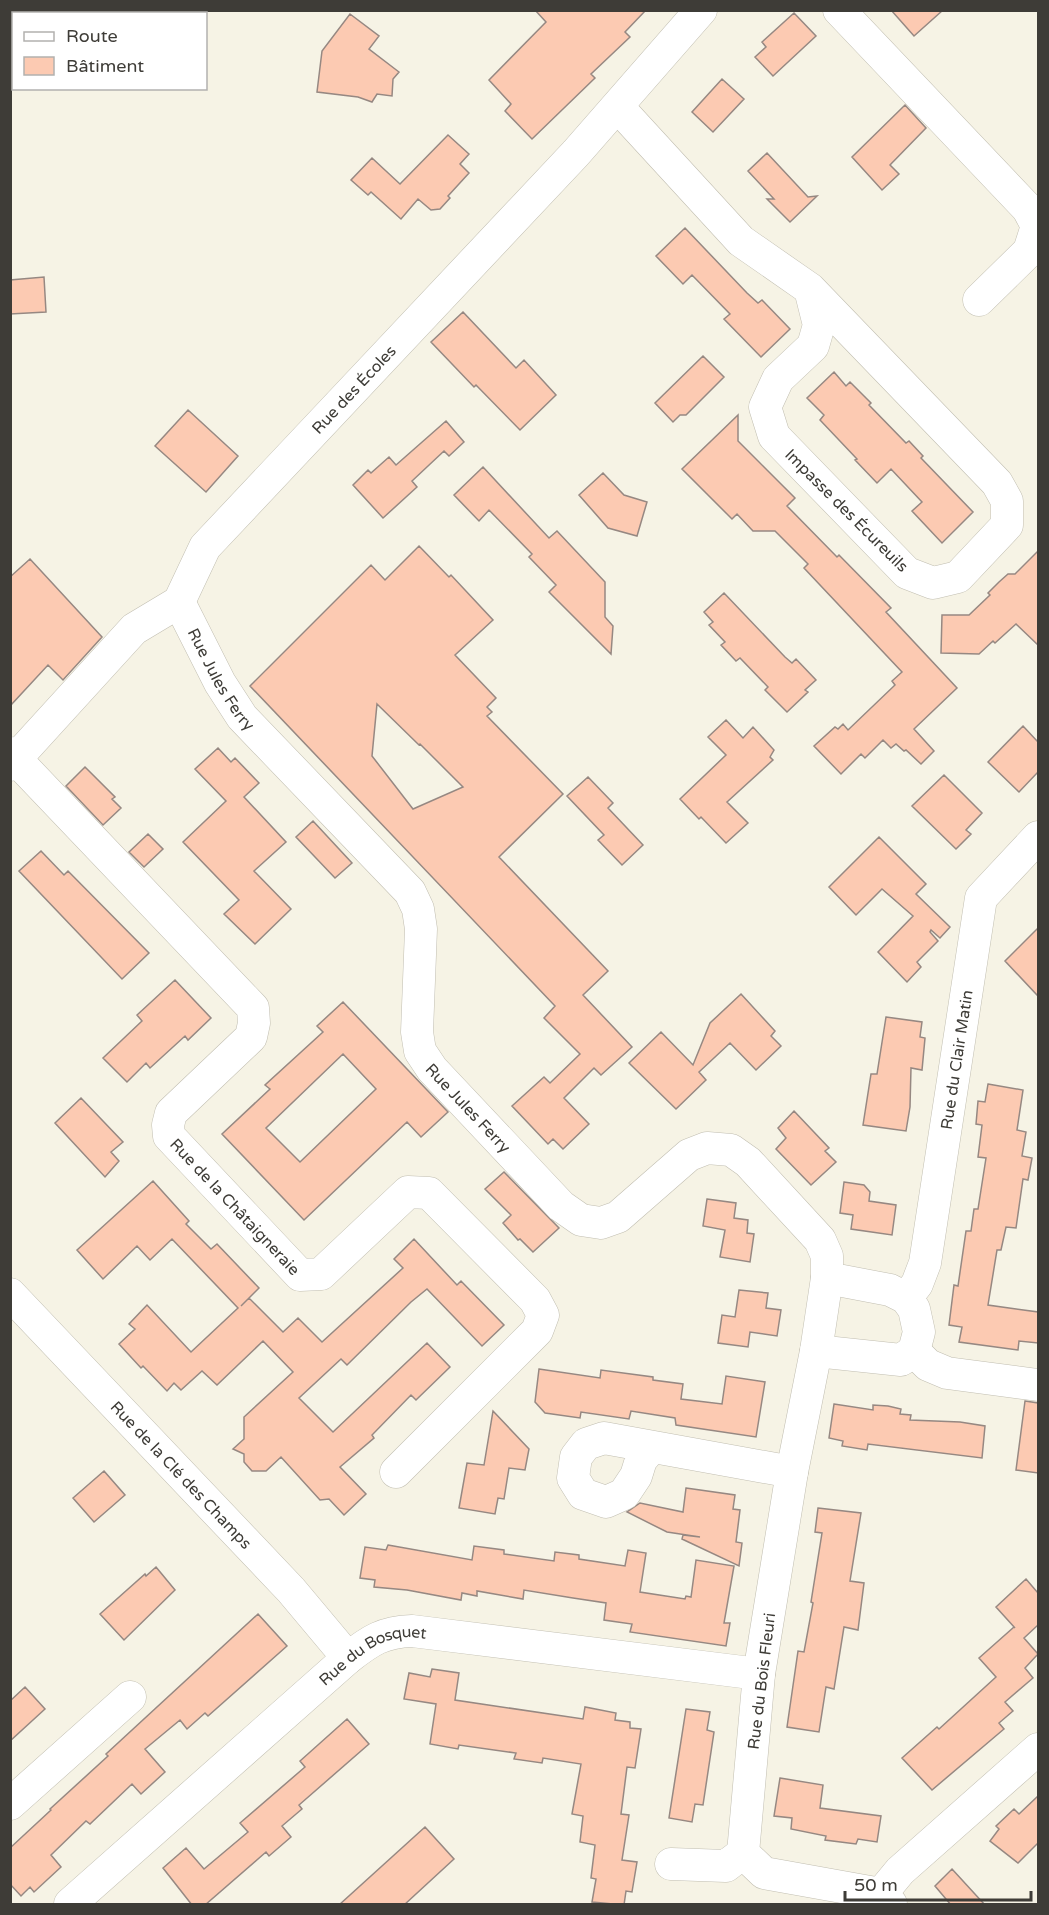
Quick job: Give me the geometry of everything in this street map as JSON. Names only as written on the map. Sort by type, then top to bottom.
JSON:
[{"type":"street","name":"Rue des Écoles","points":[[179,602],[206,548],[618,107],[701,10]]},
{"type":"street","points":[[839,10],[1028,209],[1037,226],[1029,251],[979,300]]},
{"type":"street","name":"Impasse des Écureuils","points":[[618,107],[741,241],[810,290],[997,483],[1007,501],[1007,525],[957,577],[933,583],[907,573],[774,436],[765,407],[778,379],[813,346],[819,325],[810,290]]},
{"type":"street","points":[[12,759],[134,629],[179,602]]},
{"type":"street","name":"Rue Jules Ferry","points":[[179,602],[220,683],[242,717],[410,892],[418,909],[421,928],[417,1032],[420,1051],[432,1069],[561,1206],[581,1220],[601,1223],[618,1217],[689,1155],[706,1148],[731,1150],[748,1162],[820,1240],[827,1256],[827,1278],[816,1351]]},
{"type":"street","name":"Rue de la Châtaigneraie","points":[[12,759],[253,1008],[254,1023],[251,1037],[171,1113],[168,1125],[170,1136],[292,1267],[300,1275],[321,1274],[408,1192],[429,1193],[535,1300],[543,1316],[537,1331],[396,1472]]},
{"type":"street","name":"Rue du Clair Matin","points":[[906,1298],[917,1284],[925,1263],[981,898],[1038,837]]},
{"type":"street","points":[[816,1351],[902,1360],[914,1351],[919,1332],[914,1309],[906,1298],[890,1290],[827,1278]]},
{"type":"street","name":"Rue de la Clé des Champs","points":[[10,1294],[291,1590],[348,1658]]},
{"type":"street","name":"Rue du Bois Fleuri","points":[[743,1853],[759,1674],[792,1472],[816,1351]]},
{"type":"street","points":[[914,1351],[928,1365],[947,1373],[1038,1385]]},
{"type":"street","points":[[651,1448],[792,1472]]},
{"type":"street","name":"Rue du Bosquet","points":[[70,1905],[348,1658],[373,1639],[393,1632],[412,1631],[759,1674]]},
{"type":"street","points":[[10,1804],[130,1697]]},
{"type":"street","points":[[671,1864],[726,1866],[743,1853],[764,1873],[886,1899],[900,1871],[1038,1749]]},
{"type":"building","points":[[535,10],[646,10],[625,32],[630,37],[591,74],[595,78],[532,139],[505,111],[511,104],[489,80],[546,22]]},
{"type":"building","points":[[891,10],[943,10],[914,36]]},
{"type":"building","points":[[794,13],[816,36],[773,76],[755,57],[766,47],[762,42]]},
{"type":"building","points":[[350,14],[379,36],[369,49],[399,72],[393,79],[392,96],[377,94],[372,102],[358,97],[317,92],[322,51]]},
{"type":"building","points":[[722,79],[744,99],[713,132],[692,112]]},
{"type":"building","points":[[905,105],[926,128],[890,165],[899,174],[882,190],[852,157]]},
{"type":"building","points":[[448,135],[469,154],[460,164],[469,173],[448,196],[450,198],[440,209],[431,210],[418,199],[401,219],[371,192],[368,195],[351,180],[372,158],[400,184]]},
{"type":"building","points":[[767,153],[808,197],[817,196],[790,222],[767,199],[774,199],[748,171]]},
{"type":"building","points":[[685,228],[747,293],[758,303],[762,300],[790,329],[761,357],[724,319],[730,314],[692,275],[683,284],[656,256]]},
{"type":"building","points":[[44,277],[46,312],[10,314],[10,280]]},
{"type":"building","points":[[463,312],[516,368],[524,360],[556,395],[520,430],[431,342]]},
{"type":"building","points":[[703,356],[724,377],[686,415],[680,415],[673,422],[655,403]]},
{"type":"building","points":[[834,372],[846,386],[850,382],[906,443],[909,441],[923,456],[921,458],[973,512],[942,543],[912,511],[922,502],[891,469],[877,483],[820,420],[824,415],[807,398]]},
{"type":"building","points":[[188,410],[238,456],[206,492],[155,446]]},
{"type":"building","points":[[738,415],[738,441],[795,498],[787,506],[891,608],[886,612],[957,688],[914,729],[934,751],[921,764],[906,750],[904,751],[896,744],[891,748],[883,740],[865,758],[861,754],[841,774],[814,746],[835,727],[838,729],[843,724],[848,730],[895,685],[892,681],[902,672],[804,568],[808,564],[775,531],[753,531],[737,514],[732,519],[682,469]]},
{"type":"building","points":[[446,421],[464,442],[449,456],[444,451],[412,481],[417,487],[383,518],[353,485],[368,470],[371,473],[389,457],[396,465]]},
{"type":"building","points":[[483,467],[549,538],[557,531],[605,582],[605,617],[613,626],[611,654],[549,592],[556,585],[529,557],[532,554],[489,510],[479,521],[454,495]]},
{"type":"building","points":[[603,473],[624,495],[647,502],[637,536],[608,528],[579,495]]},
{"type":"building","points":[[419,546],[449,577],[451,575],[493,620],[455,655],[496,698],[487,707],[492,712],[487,716],[563,794],[499,857],[608,971],[583,995],[632,1047],[601,1075],[594,1068],[564,1098],[589,1124],[563,1149],[553,1139],[548,1144],[512,1106],[544,1077],[550,1083],[580,1054],[544,1018],[555,1006],[250,686],[371,565],[385,580]],"holes":[[[377,704],[463,787],[413,809],[372,756]]]},
{"type":"building","points":[[1038,551],[1038,645],[1016,624],[979,654],[941,653],[942,615],[969,615],[990,595],[988,593],[999,582],[1008,574],[1015,574]]},
{"type":"building","points":[[30,559],[102,637],[63,680],[48,665],[10,706],[10,577]]},
{"type":"building","points":[[724,593],[785,657],[792,663],[796,659],[816,680],[805,690],[808,692],[787,712],[765,690],[768,687],[740,658],[736,661],[721,645],[725,642],[709,625],[713,622],[704,612]]},
{"type":"building","points":[[726,720],[743,738],[753,727],[774,750],[770,757],[773,760],[727,802],[748,823],[726,843],[680,799],[726,755],[708,737]]},
{"type":"building","points":[[1023,726],[1038,742],[1038,772],[1019,792],[988,762]]},
{"type":"building","points":[[218,748],[231,762],[235,758],[259,783],[244,797],[286,842],[254,871],[291,909],[255,944],[224,914],[239,900],[183,842],[226,801],[195,769]]},
{"type":"building","points":[[85,767],[115,797],[112,799],[121,808],[103,825],[66,786]]},
{"type":"building","points":[[944,775],[982,813],[966,830],[971,834],[956,849],[912,806]]},
{"type":"building","points":[[588,777],[613,803],[608,808],[643,845],[622,865],[598,840],[604,835],[567,796]]},
{"type":"building","points":[[313,821],[352,863],[335,878],[296,837]]},
{"type":"building","points":[[148,834],[163,849],[144,867],[129,852]]},
{"type":"building","points":[[879,837],[926,884],[916,894],[950,927],[940,938],[931,930],[930,932],[938,941],[917,962],[921,967],[907,982],[878,952],[913,916],[882,889],[856,915],[829,887]]},
{"type":"building","points":[[41,851],[64,875],[68,871],[149,953],[122,979],[19,871]]},
{"type":"building","points":[[1038,928],[1038,996],[1005,961]]},
{"type":"building","points":[[175,980],[211,1018],[188,1040],[185,1036],[150,1068],[146,1063],[127,1082],[103,1058],[142,1021],[137,1015]]},
{"type":"building","points":[[741,994],[775,1031],[771,1036],[781,1046],[756,1070],[730,1043],[699,1072],[706,1080],[676,1109],[629,1063],[661,1032],[693,1065],[710,1023]]},
{"type":"building","points":[[343,1002],[448,1112],[421,1137],[407,1122],[304,1220],[222,1134],[270,1089],[265,1085],[323,1032],[317,1026]],"holes":[[[343,1054],[376,1089],[300,1162],[266,1128]]]},
{"type":"building","points":[[886,1017],[922,1022],[920,1037],[925,1038],[922,1070],[911,1068],[910,1107],[906,1131],[863,1125],[871,1074],[877,1074]]},
{"type":"building","points":[[988,1084],[1023,1090],[1017,1130],[1026,1132],[1022,1156],[1032,1158],[1028,1180],[1023,1179],[1016,1228],[1006,1227],[1001,1250],[997,1250],[988,1305],[1038,1312],[1038,1343],[1019,1341],[1018,1350],[959,1342],[962,1327],[949,1325],[954,1285],[958,1286],[966,1231],[971,1231],[974,1209],[978,1209],[986,1158],[978,1157],[982,1125],[976,1124],[978,1101],[985,1102]]},
{"type":"building","points":[[81,1098],[123,1142],[111,1152],[119,1161],[105,1177],[55,1123]]},
{"type":"building","points":[[794,1111],[829,1148],[825,1151],[836,1162],[811,1185],[776,1149],[786,1138],[778,1128]]},
{"type":"building","points":[[504,1172],[559,1228],[533,1252],[503,1223],[511,1215],[485,1189]]},
{"type":"building","points":[[153,1181],[189,1221],[186,1224],[211,1249],[217,1244],[259,1288],[249,1298],[283,1332],[298,1318],[322,1342],[403,1268],[394,1259],[414,1239],[457,1285],[461,1281],[504,1325],[482,1346],[427,1289],[347,1365],[341,1359],[299,1398],[333,1432],[427,1343],[450,1367],[416,1400],[411,1395],[372,1435],[374,1438],[340,1467],[366,1494],[344,1515],[329,1499],[320,1500],[281,1457],[266,1471],[252,1471],[244,1462],[244,1454],[233,1449],[244,1439],[244,1417],[293,1372],[263,1341],[217,1385],[202,1371],[181,1390],[174,1383],[167,1391],[119,1344],[135,1329],[129,1324],[147,1305],[191,1352],[238,1308],[172,1239],[150,1260],[137,1246],[103,1279],[77,1250]]},
{"type":"building","points":[[844,1182],[864,1185],[870,1192],[869,1201],[896,1205],[892,1235],[851,1229],[853,1215],[840,1213]]},
{"type":"building","points":[[707,1199],[736,1203],[734,1218],[748,1220],[747,1233],[754,1234],[750,1262],[720,1257],[725,1230],[703,1226]]},
{"type":"building","points":[[739,1290],[768,1293],[766,1308],[781,1310],[777,1336],[750,1332],[748,1347],[718,1343],[722,1315],[735,1317]]},
{"type":"building","points":[[539,1369],[600,1378],[601,1370],[653,1377],[653,1380],[683,1384],[681,1399],[722,1404],[726,1376],[765,1382],[756,1437],[676,1425],[675,1418],[631,1411],[629,1419],[581,1412],[580,1418],[545,1413],[535,1402]]},
{"type":"building","points":[[1025,1401],[1038,1403],[1038,1473],[1016,1470]]},
{"type":"building","points":[[834,1404],[873,1410],[873,1405],[888,1406],[901,1409],[900,1414],[911,1415],[910,1420],[960,1422],[985,1426],[982,1458],[868,1444],[867,1450],[842,1446],[843,1441],[829,1438]]},
{"type":"building","points":[[493,1411],[529,1449],[525,1470],[509,1468],[504,1499],[498,1498],[495,1514],[459,1508],[467,1463],[484,1465]]},
{"type":"building","points":[[104,1471],[125,1495],[94,1522],[73,1498]]},
{"type":"building","points":[[686,1488],[735,1495],[733,1509],[740,1510],[736,1542],[742,1543],[739,1566],[682,1539],[683,1535],[700,1537],[667,1532],[627,1512],[640,1503],[683,1512]]},
{"type":"building","points":[[818,1508],[861,1513],[850,1581],[864,1583],[858,1630],[844,1627],[834,1689],[826,1687],[819,1732],[787,1727],[798,1651],[804,1652],[813,1603],[811,1602],[822,1533],[815,1532]]},
{"type":"building","points":[[388,1545],[472,1560],[474,1546],[504,1550],[504,1554],[554,1561],[555,1552],[579,1555],[579,1559],[625,1566],[628,1550],[646,1553],[640,1592],[685,1599],[686,1596],[691,1597],[696,1560],[734,1566],[724,1623],[730,1623],[726,1646],[630,1632],[632,1624],[604,1620],[606,1603],[524,1590],[523,1599],[477,1591],[477,1596],[462,1593],[461,1600],[407,1590],[374,1587],[375,1580],[360,1578],[365,1547],[386,1550]]},
{"type":"building","points":[[156,1567],[175,1590],[124,1640],[100,1614]]},
{"type":"building","points":[[1026,1579],[1038,1593],[1038,1625],[1024,1638],[1038,1654],[1025,1668],[1033,1678],[1005,1702],[1013,1711],[999,1723],[1004,1729],[932,1790],[902,1758],[937,1727],[939,1729],[996,1677],[979,1658],[1015,1628],[996,1607]]},
{"type":"building","points":[[258,1614],[287,1646],[208,1716],[205,1713],[187,1729],[180,1720],[145,1749],[165,1772],[141,1794],[132,1784],[90,1824],[86,1821],[51,1855],[61,1867],[34,1892],[30,1887],[21,1896],[10,1884],[10,1848],[108,1756],[106,1754]]},
{"type":"building","points":[[432,1669],[459,1673],[455,1700],[583,1719],[585,1707],[616,1713],[615,1720],[630,1722],[630,1728],[641,1729],[635,1768],[627,1767],[621,1814],[629,1815],[622,1860],[637,1862],[632,1892],[626,1891],[624,1905],[592,1902],[596,1879],[591,1878],[595,1845],[580,1842],[583,1816],[572,1814],[581,1764],[543,1758],[542,1763],[514,1759],[516,1753],[459,1745],[458,1749],[430,1744],[436,1704],[404,1699],[409,1673],[430,1677]]},
{"type":"building","points":[[25,1687],[45,1709],[10,1741],[10,1701]]},
{"type":"building","points":[[686,1709],[710,1712],[707,1730],[714,1732],[703,1805],[695,1804],[692,1822],[669,1818]]},
{"type":"building","points":[[347,1719],[369,1744],[299,1805],[302,1809],[282,1826],[291,1837],[269,1856],[266,1852],[205,1905],[192,1905],[163,1868],[186,1848],[204,1869],[248,1832],[240,1823],[305,1767],[300,1761]]},
{"type":"building","points":[[780,1778],[823,1785],[820,1808],[881,1816],[877,1842],[858,1839],[856,1844],[825,1840],[826,1836],[791,1829],[792,1818],[774,1816]]},
{"type":"building","points":[[1038,1796],[1038,1843],[1018,1863],[990,1841],[999,1829],[996,1826],[1014,1809],[1019,1814]]},
{"type":"building","points":[[425,1827],[454,1859],[404,1905],[339,1905]]},
{"type":"building","points":[[952,1869],[985,1905],[951,1905],[935,1886]]}]
